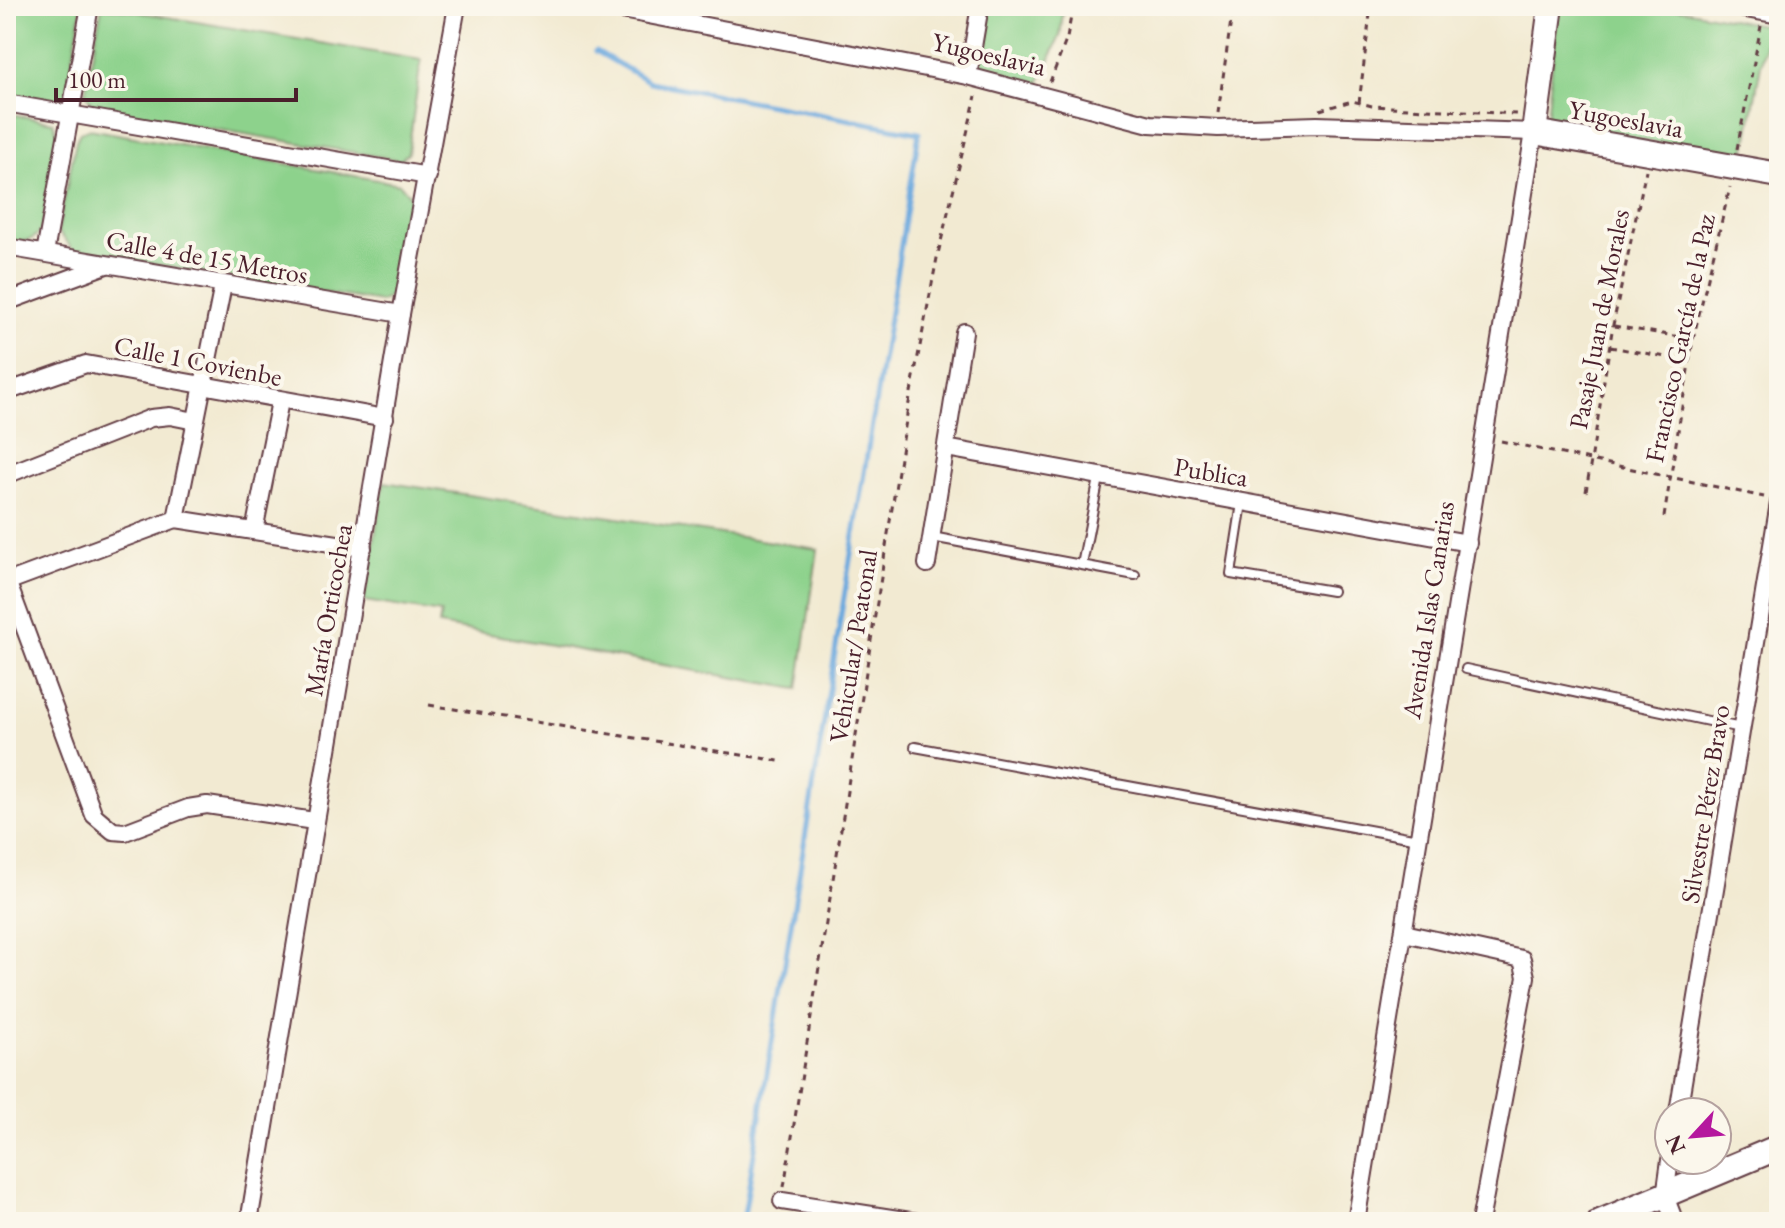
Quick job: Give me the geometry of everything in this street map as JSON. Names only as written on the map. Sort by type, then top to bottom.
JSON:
[{"type":"street","points":[[45,253],[90,6]]},
{"type":"street","name":"María Orticochea","points":[[249,1222],[314,821],[401,314],[428,176],[454,6]]},
{"type":"street","name":"Yugoeslavia","points":[[601,6],[974,77],[1150,124],[1218,128],[1535,124],[1650,152],[1779,175]]},
{"type":"street","points":[[974,77],[980,6]]},
{"type":"street","name":"Avenida Islas Canarias","points":[[1356,1222],[1485,437],[1551,6]]},
{"type":"street","points":[[1729,6],[1771,14]]},
{"type":"street","points":[[6,103],[428,176]]},
{"type":"street","name":"Calle 4 de 15 Metros","points":[[6,247],[401,314]]},
{"type":"street","points":[[6,302],[108,264]]},
{"type":"street","points":[[176,519],[223,285]]},
{"type":"street","points":[[927,564],[964,332]]},
{"type":"street","name":"Calle 1 Covienbe","points":[[6,392],[86,364],[385,418]]},
{"type":"street","points":[[254,531],[280,401]]},
{"type":"street","points":[[6,475],[161,415],[195,421]]},
{"type":"street","name":"Publica","points":[[946,448],[1468,543]]},
{"type":"street","name":"Silvestre Pérez Bravo","points":[[1681,1096],[1742,729],[1771,500]]},
{"type":"street","points":[[314,821],[207,805],[188,808],[125,832],[101,824],[94,815],[7,580],[176,519],[363,548]]},
{"type":"street","points":[[1404,933],[1522,959],[1526,977],[1480,1222]]},
{"type":"street","points":[[1600,1222],[1779,1147]]},
{"type":"street","points":[[1668,1176],[1665,1196],[1675,1222]]},
{"type":"street","points":[[782,1201],[917,1222]]},
{"type":"lane","points":[[1082,565],[1099,478]]},
{"type":"lane","points":[[1242,502],[1231,574],[1332,591]]},
{"type":"lane","points":[[931,537],[1135,575]]},
{"type":"lane","points":[[1466,669],[1742,729]]},
{"type":"lane","points":[[915,747],[1419,839]]},
{"type":"path","points":[[1044,96],[1067,38],[1073,6]]},
{"type":"path","points":[[1218,113],[1233,6]]},
{"type":"path","points":[[1359,103],[1371,6]]},
{"type":"path","name":"Francisco García de la Paz","points":[[1664,517],[1693,339],[1771,14]]},
{"type":"path","name":"Vehicular/ Peatonal","points":[[782,1201],[908,408],[974,77]]},
{"type":"path","name":"Yugoeslavia","points":[[1317,125],[1320,108],[1359,103],[1535,124]]},
{"type":"path","name":"Pasaje Juan de Morales","points":[[1586,492],[1613,325],[1650,152]]},
{"type":"path","points":[[1613,325],[1693,339]]},
{"type":"path","points":[[1610,347],[1689,361]]},
{"type":"path","points":[[1485,437],[1771,500]]},
{"type":"path","points":[[429,705],[779,761]]},
{"type":"green space","points":[[6,6],[82,6],[66,97],[51,105],[6,97]]},
{"type":"green space","points":[[102,6],[421,60],[408,153],[400,160],[95,109],[85,93]]},
{"type":"green space","points":[[984,6],[1064,6],[1060,36],[1038,86],[988,71],[978,61]]},
{"type":"green space","points":[[1558,6],[1664,6],[1768,26],[1744,159],[1559,125],[1547,119]]},
{"type":"green space","points":[[6,113],[53,122],[59,138],[42,228],[35,237],[22,241],[6,240]]},
{"type":"green space","points":[[89,129],[400,184],[412,198],[397,292],[381,302],[74,251],[58,231],[76,141],[80,132]]},
{"type":"green space","points":[[384,482],[818,549],[798,689],[439,625],[441,613],[364,601]]},
{"type":"waterway","points":[[596,51],[650,82],[919,133],[743,1222]]}]
